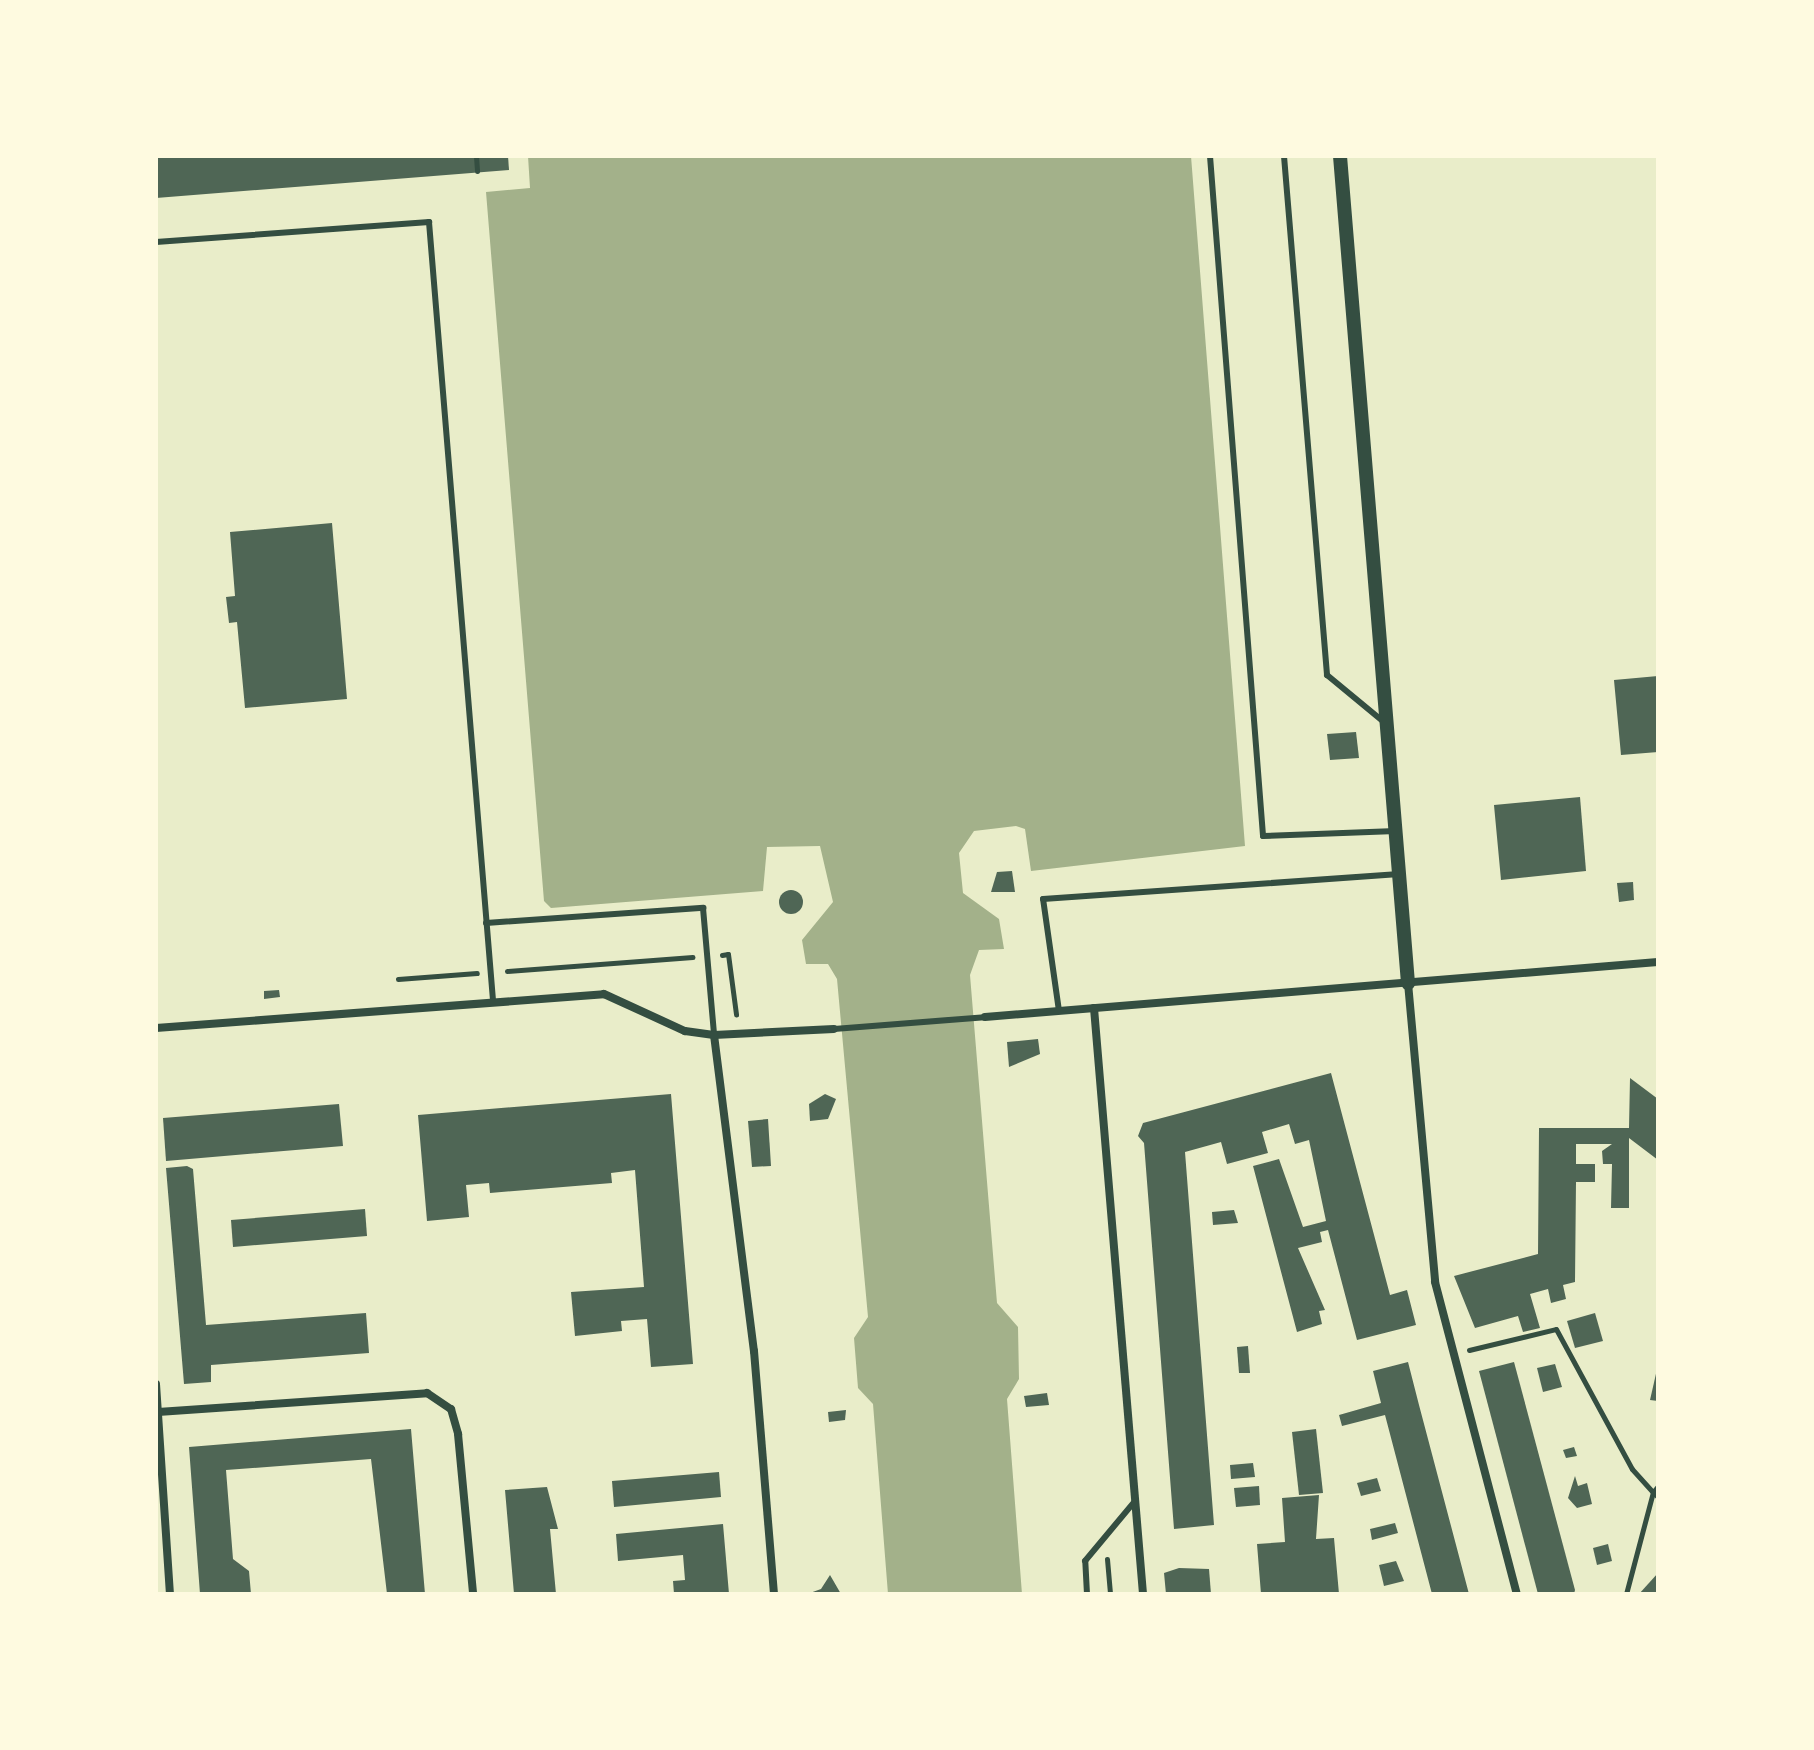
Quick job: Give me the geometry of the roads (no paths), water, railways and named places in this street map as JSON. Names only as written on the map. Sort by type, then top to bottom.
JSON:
[{"type":"street","points":[[1340,156],[1435,1282],[1517,1594]]},
{"type":"street","points":[[985,1017],[1658,962]]},
{"type":"street","points":[[156,1028],[604,994],[685,1031],[714,1035],[834,1029]]},
{"type":"street","points":[[1094,1008],[1143,1594]]},
{"type":"street","points":[[714,1035],[754,1351],[774,1594]]},
{"type":"street","points":[[156,1384],[160,1522],[170,1594]]},
{"type":"street","points":[[158,1412],[427,1393],[451,1409],[458,1434],[473,1594]]},
{"type":"lane","points":[[1210,156],[1263,836],[1396,831]]},
{"type":"lane","points":[[1284,156],[1327,675],[1387,725]]},
{"type":"lane","points":[[156,242],[429,222],[493,1001]]},
{"type":"lane","points":[[1059,1011],[1043,899],[1399,874]]},
{"type":"lane","points":[[486,923],[703,908],[714,1035]]},
{"type":"lane","points":[[834,1029],[985,1017]]},
{"type":"lane","points":[[1087,1594],[1085,1561],[1135,1501]]}]
